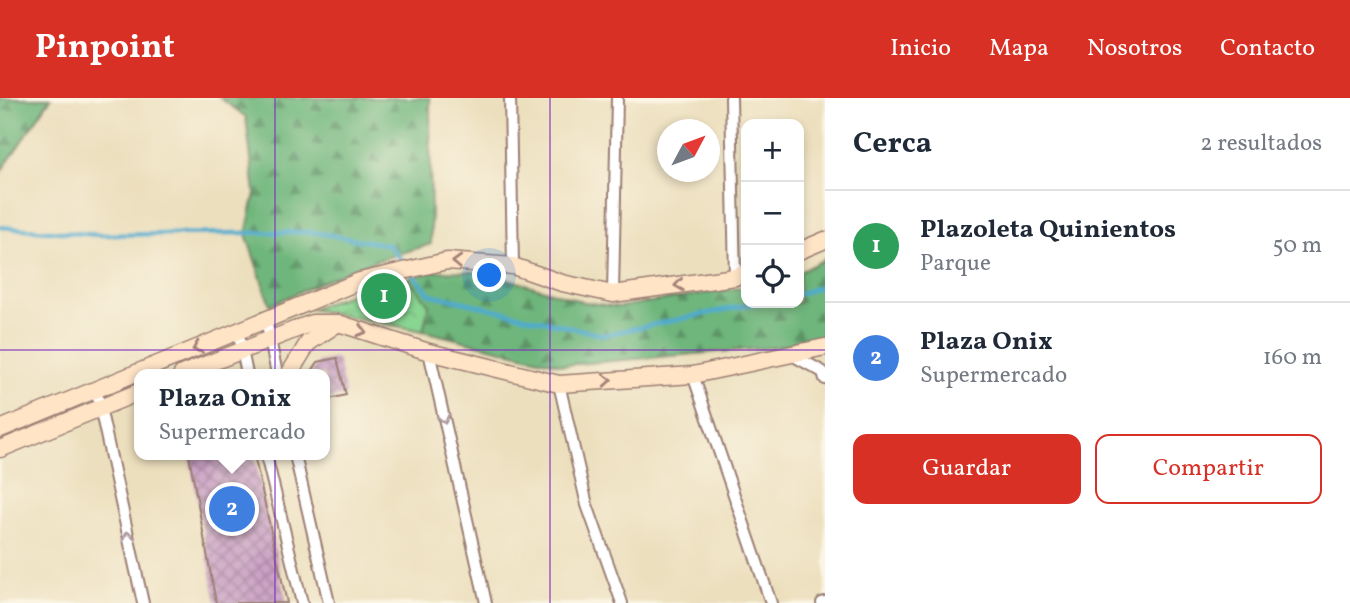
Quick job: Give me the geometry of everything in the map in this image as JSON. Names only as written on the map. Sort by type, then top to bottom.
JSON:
[{"type":"street","points":[[510,98],[513,266]]},
{"type":"street","points":[[613,295],[617,98]]},
{"type":"street","points":[[145,369],[360,281],[447,261],[513,266],[562,283],[613,295],[741,274],[731,98]]},
{"type":"street","points":[[804,249],[825,240]]},
{"type":"street","points":[[266,320],[276,369]]},
{"type":"street","points":[[199,369],[241,349],[312,323],[338,323],[429,352],[559,384],[693,374],[794,356],[825,347]]},
{"type":"street","points":[[292,369],[308,343],[338,323]]},
{"type":"street","points":[[238,331],[246,369]]},
{"type":"street","points":[[429,352],[486,603]]},
{"type":"street","points":[[794,356],[822,372],[825,379]]},
{"type":"street","points":[[0,429],[134,373]]},
{"type":"street","points":[[693,374],[771,603]]},
{"type":"street","points":[[559,384],[587,505],[622,603]]},
{"type":"street","points":[[96,389],[143,603]]},
{"type":"street","points":[[0,449],[134,394]]},
{"type":"street","points":[[267,460],[302,603]]},
{"type":"street","points":[[296,460],[329,603]]},
{"type":"green space","points":[[0,98],[51,98],[0,173]]},
{"type":"green space","points":[[220,98],[430,98],[431,244],[353,268],[270,305],[246,234],[255,193],[246,117]]},
{"type":"green space","points":[[825,259],[823,337],[778,347],[564,365],[423,331],[429,305],[408,278],[435,271],[485,272],[584,302],[619,307],[741,288],[741,308],[804,308],[804,270]]},
{"type":"green space","points":[[408,278],[429,305],[423,331],[311,309],[373,286]]},
{"type":"building","points":[[337,358],[346,395],[330,399],[330,369],[313,369],[318,362]]},
{"type":"building","points":[[190,460],[255,460],[287,603],[216,603]]},
{"type":"waterway","points":[[0,227],[98,235],[312,232],[389,245],[407,267]]},
{"type":"waterway","points":[[413,274],[430,294],[603,335],[741,307]]},
{"type":"waterway","points":[[804,292],[825,285]]},
{"type":"place","name":"Plazoleta Quinientos","points":[[384,296]]},
{"type":"place","name":"Plaza Onix","points":[[232,509]]}]
